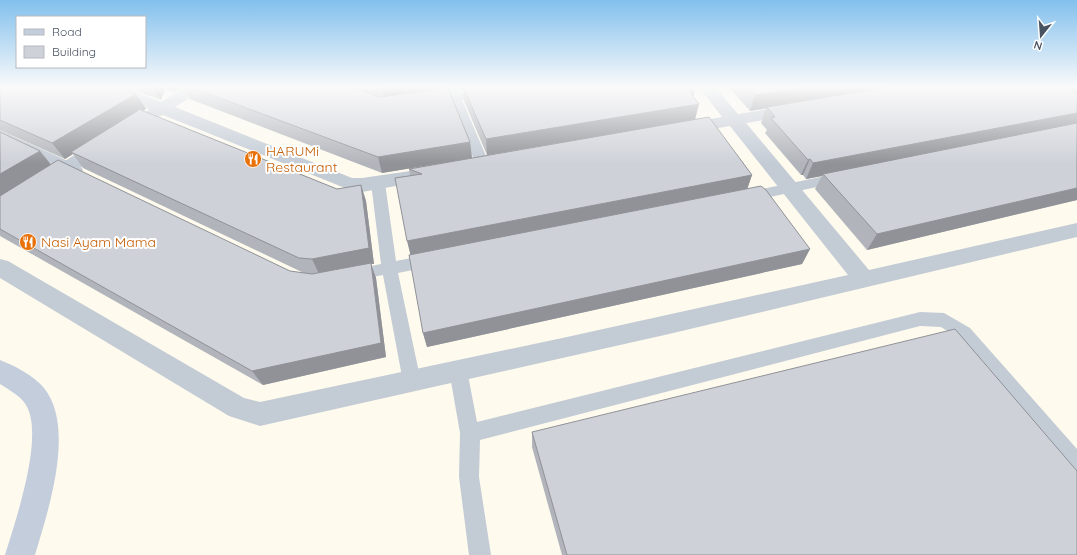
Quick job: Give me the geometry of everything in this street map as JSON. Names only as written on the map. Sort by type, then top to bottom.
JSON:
[{"type":"street","points":[[136,125],[155,113]]},
{"type":"street","points":[[175,113],[350,184],[362,185],[378,183],[438,172]]},
{"type":"street","points":[[730,113],[865,280]]},
{"type":"street","points":[[667,132],[777,113]]},
{"type":"street","points":[[0,210],[116,137]]},
{"type":"street","points":[[0,267],[238,408],[260,414],[412,382],[458,370],[865,280],[1077,230]]},
{"type":"street","points":[[0,370],[24,386],[36,398],[43,413],[45,439],[38,490],[20,555]]},
{"type":"lane","points":[[462,113],[483,165]]},
{"type":"lane","points":[[0,134],[90,177]]},
{"type":"lane","points":[[737,199],[852,176]]},
{"type":"lane","points":[[378,183],[390,268],[412,382]]},
{"type":"lane","points":[[340,278],[444,257]]},
{"type":"lane","points":[[470,434],[920,319],[944,320],[964,333],[1077,464]]},
{"type":"lane","points":[[458,370],[470,434],[469,477],[480,555]]},
{"type":"shaded area","points":[[0,113],[1077,113],[1077,555],[0,555]]},
{"type":"building","points":[[0,113],[104,113],[52,143],[0,120]]},
{"type":"building","points":[[134,113],[148,113],[337,189],[361,185],[369,248],[312,259],[299,258],[71,152]]},
{"type":"building","points":[[260,113],[458,113],[470,142],[378,157]]},
{"type":"building","points":[[474,113],[645,113],[486,139]]},
{"type":"building","points":[[772,113],[1077,113],[813,163],[810,159],[808,160],[771,118],[775,117]]},
{"type":"building","points":[[709,117],[752,175],[407,241],[395,178],[422,174],[409,169]]},
{"type":"building","points":[[1077,123],[1077,188],[877,234],[823,174]]},
{"type":"building","points":[[0,132],[40,151],[0,174]]},
{"type":"building","points":[[58,160],[290,271],[312,274],[371,263],[381,343],[252,371],[0,229],[0,196]]},
{"type":"building","points":[[761,186],[766,190],[810,249],[423,333],[409,255]]},
{"type":"building","points":[[955,329],[1077,471],[1077,555],[567,555],[532,432]]},
{"type":"place","name":"HARUMi Restaurant","points":[[253,159]]},
{"type":"place","name":"Nasi Ayam Mama","points":[[28,242]]}]
